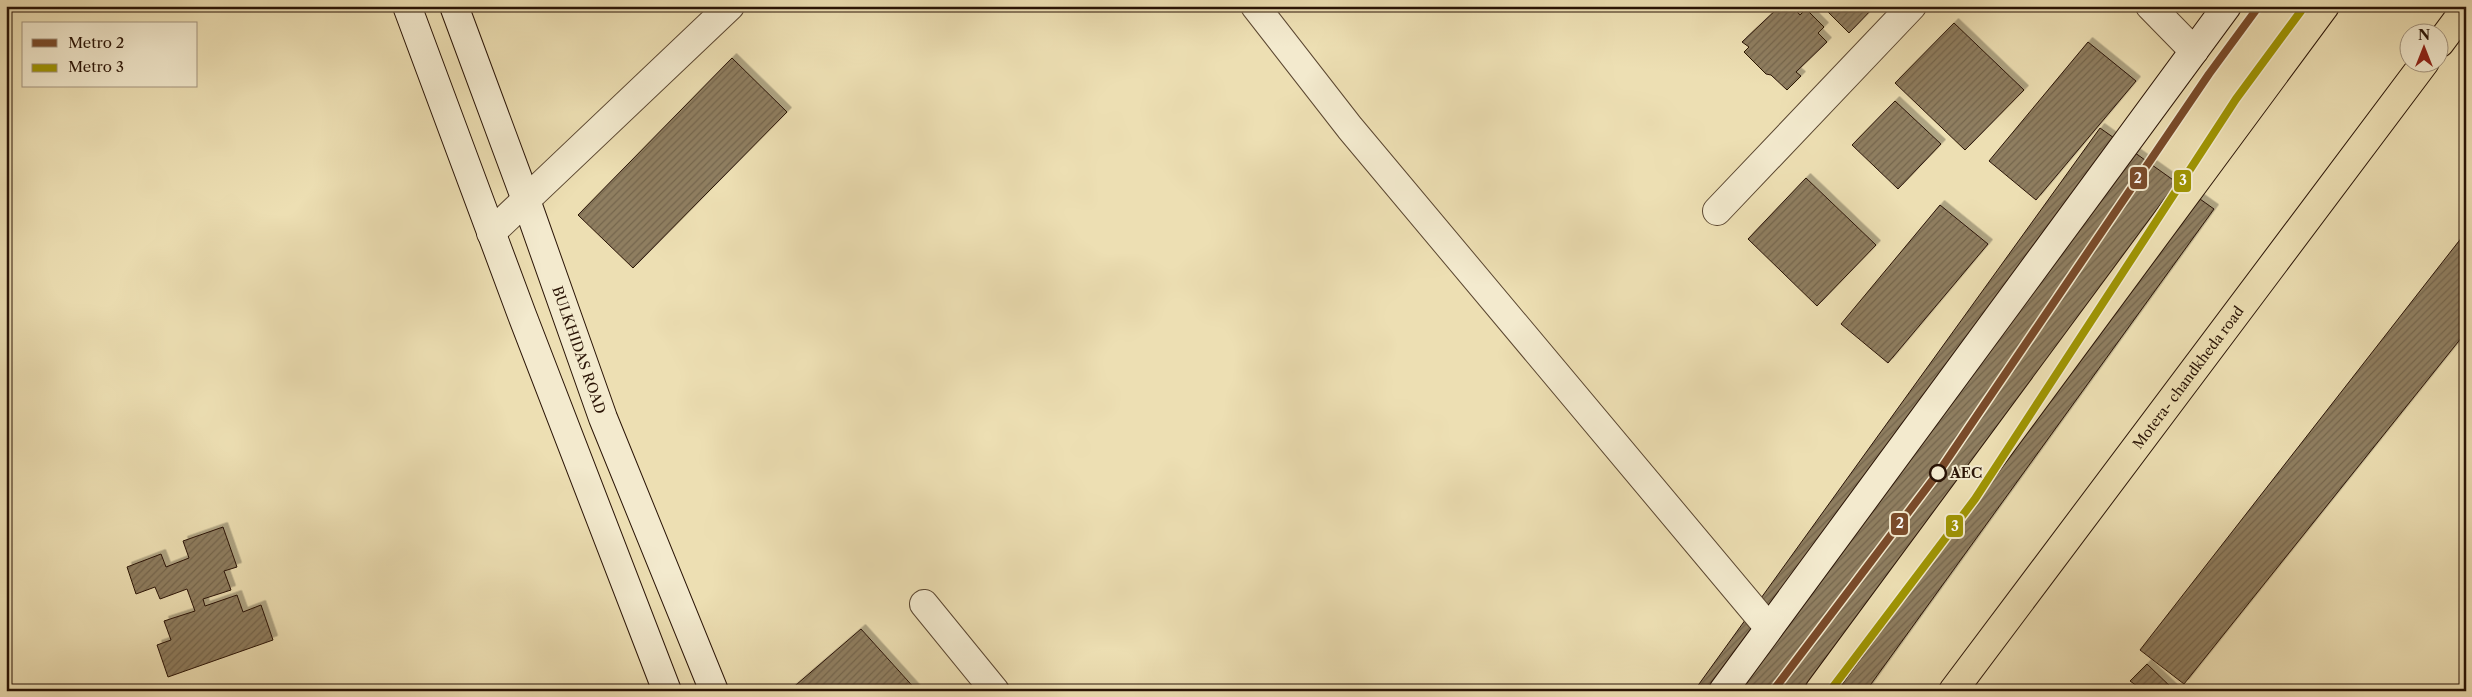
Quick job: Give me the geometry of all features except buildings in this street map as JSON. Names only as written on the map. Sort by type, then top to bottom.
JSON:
[{"type":"main road","points":[[1819,691],[2326,6]]},
{"type":"main road","points":[[2450,30],[2466,8]]},
{"type":"main road","name":"Motera- chandkheda road","points":[[1953,691],[2417,72]]},
{"type":"street","points":[[407,6],[491,233],[667,691]]},
{"type":"street","name":"BULKHIDAS ROAD","points":[[454,6],[526,200],[603,418],[714,691]]},
{"type":"street","points":[[491,233],[730,6]]},
{"type":"street","points":[[1256,6],[1350,128],[1769,628]]},
{"type":"street","points":[[1717,211],[1912,6]]},
{"type":"street","points":[[2150,6],[2194,51]]},
{"type":"street","points":[[1723,691],[2227,6]]},
{"type":"street","points":[[924,604],[995,691]]},
{"type":"metro line","name":"2","points":[[1773,691],[1938,473],[2209,74],[2259,6]]},
{"type":"metro line","name":"3","points":[[1830,691],[1975,499],[2236,99],[2301,11]]},
{"type":"place","name":"AEC","points":[[1938,473]]}]
